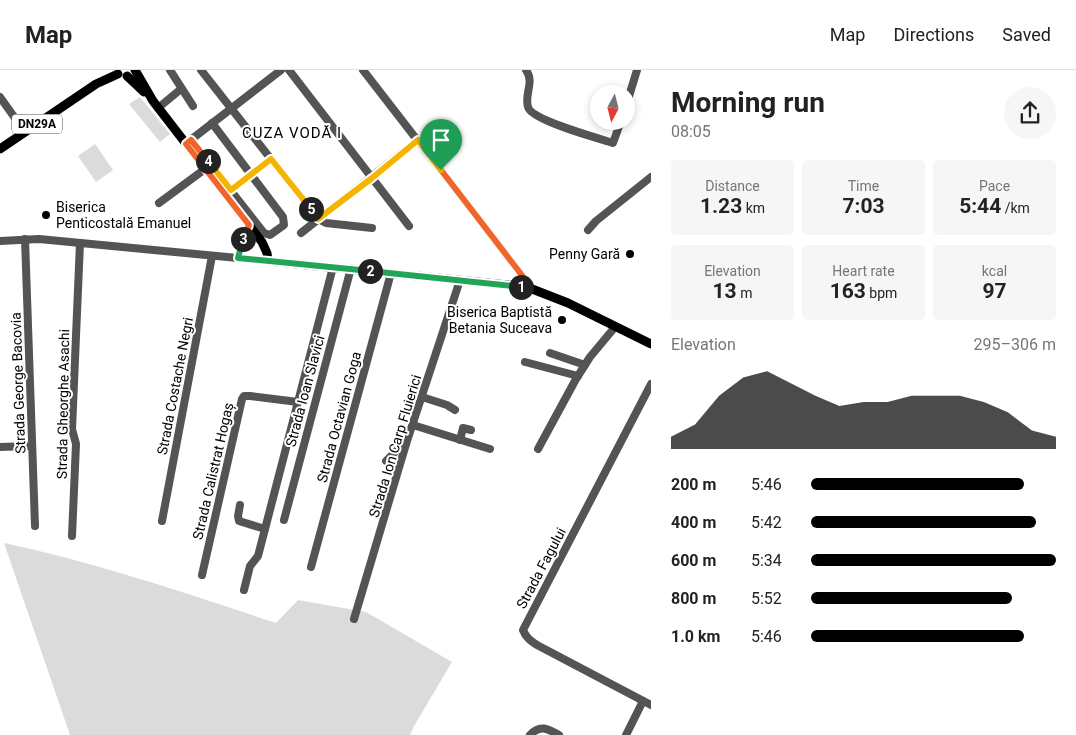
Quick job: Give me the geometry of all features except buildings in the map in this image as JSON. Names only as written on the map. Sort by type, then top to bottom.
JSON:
[{"type":"main road","name":"DN29A","points":[[0,149],[96,84],[123,72]]},
{"type":"main road","points":[[123,72],[156,104],[189,142],[205,169],[265,248],[268,261],[526,287],[561,300],[651,344]]},
{"type":"street","points":[[170,70],[193,106]]},
{"type":"street","points":[[200,70],[318,219],[326,223],[372,228]]},
{"type":"street","points":[[212,123],[285,220],[284,225],[270,235],[264,233],[231,190],[189,142],[212,123],[231,108],[282,70]]},
{"type":"street","points":[[290,70],[408,226]]},
{"type":"street","points":[[363,70],[524,278],[526,287]]},
{"type":"street","points":[[526,70],[531,82],[527,99],[528,109],[532,113],[553,123],[612,143],[617,130]]},
{"type":"street","points":[[632,85],[637,70]]},
{"type":"street","points":[[156,104],[181,90]]},
{"type":"street","points":[[0,97],[25,132]]},
{"type":"street","points":[[301,233],[418,140]]},
{"type":"street","points":[[231,190],[271,159]]},
{"type":"street","points":[[159,203],[205,169]]},
{"type":"street","points":[[588,230],[596,221],[651,177]]},
{"type":"street","points":[[238,258],[249,225]]},
{"type":"street","points":[[0,241],[25,239],[80,243],[268,261]]},
{"type":"street","name":"Strada George Bacovia","points":[[25,239],[35,526]]},
{"type":"street","name":"Strada Gheorghe Asachi","points":[[72,536],[76,444],[72,429],[80,243]]},
{"type":"street","name":"Strada Costache Negri","points":[[162,521],[212,256]]},
{"type":"street","points":[[244,590],[250,566],[258,556],[333,267]]},
{"type":"street","name":"Strada Ioan Slavici","points":[[284,520],[351,268]]},
{"type":"street","name":"Strada Octavian Goga","points":[[311,567],[391,273]]},
{"type":"street","name":"Strada Ion Carp Fluierici","points":[[354,620],[406,444],[460,280]]},
{"type":"street","points":[[538,449],[578,376],[615,327]]},
{"type":"street","points":[[550,353],[585,365]]},
{"type":"street","points":[[525,362],[578,376]]},
{"type":"street","name":"Strada Fagului","points":[[647,703],[530,641],[524,630],[651,384]]},
{"type":"street","name":"Strada Calistrat Hogaș","points":[[202,575],[242,399],[244,396],[250,396],[298,402]]},
{"type":"street","points":[[422,397],[447,405],[455,410]]},
{"type":"street","points":[[413,425],[490,449]]},
{"type":"street","points":[[460,440],[463,428],[471,430]]},
{"type":"street","points":[[386,461],[406,444]]},
{"type":"street","points":[[0,447],[32,446]]},
{"type":"street","points":[[240,505],[239,521],[265,529]]},
{"type":"street","points":[[626,735],[647,703]]},
{"type":"street","points":[[530,735],[540,728],[545,728],[559,735]]},
{"type":"shaded area","points":[[140,97],[170,134],[160,142],[129,104]]},
{"type":"shaded area","points":[[95,144],[113,170],[96,182],[78,156]]},
{"type":"shaded area","points":[[4,543],[107,569],[276,623],[298,600],[366,612],[452,662],[410,735],[70,735]]},
{"type":"place","name":"Biserica Penticostală Emanuel","points":[[46,215]]},
{"type":"place","name":"Penny Gară","points":[[630,254]]},
{"type":"place","name":"Biserica Baptistă Betania Suceava","points":[[562,320]]},
{"type":"district","name":"CUZA VODĂ I","points":[[292,133]]},
{"type":"route","points":[[191,140],[231,190],[271,159],[318,219],[418,140],[441,170],[524,278],[526,287],[238,258],[249,225],[186,144],[191,140]]}]
